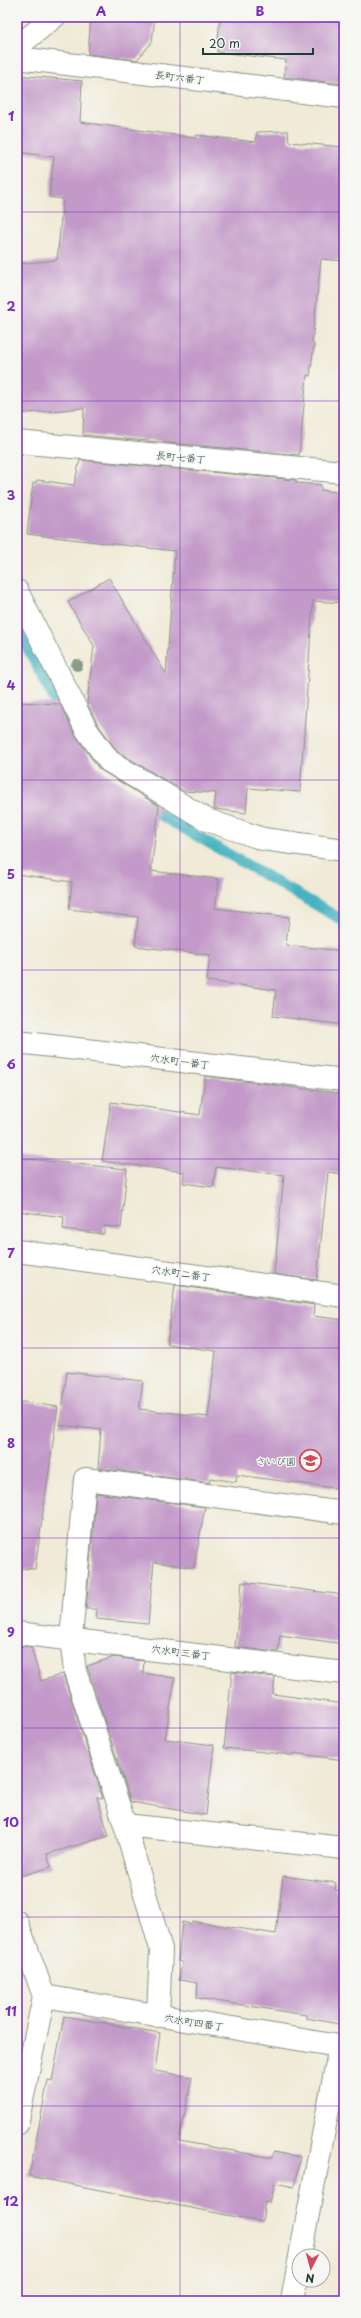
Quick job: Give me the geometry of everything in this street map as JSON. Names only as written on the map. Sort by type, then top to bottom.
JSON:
[{"type":"street","points":[[17,47],[54,17]]},
{"type":"street","name":"長町六番丁","points":[[17,58],[344,97]]},
{"type":"street","name":"長町七番丁","points":[[17,442],[344,472]]},
{"type":"street","points":[[17,591],[86,729],[109,761],[207,820],[264,839],[344,850]]},
{"type":"street","name":"穴水町一番丁","points":[[17,1042],[344,1080]]},
{"type":"street","name":"穴水町二番丁","points":[[17,1251],[344,1296]]},
{"type":"street","points":[[158,2016],[161,1949],[125,1825],[75,1670],[71,1639],[85,1479],[344,1514]]},
{"type":"street","name":"穴水町三番丁","points":[[17,1633],[344,1673]]},
{"type":"street","points":[[125,1825],[344,1848]]},
{"type":"street","points":[[17,1922],[44,1996],[17,2124]]},
{"type":"street","name":"穴水町四番丁","points":[[44,1996],[342,2046]]},
{"type":"street","points":[[302,2248],[342,2046]]},
{"type":"street","points":[[292,2301],[294,2288]]},
{"type":"building","points":[[91,17],[155,17],[152,42],[137,60],[88,54]]},
{"type":"building","points":[[220,17],[344,17],[344,84],[284,77],[286,60],[217,52]]},
{"type":"building","points":[[17,75],[82,81],[80,122],[196,138],[196,135],[256,142],[257,132],[288,131],[289,142],[344,147],[344,261],[321,259],[312,343],[314,344],[310,376],[307,375],[299,455],[83,435],[84,408],[17,414],[17,264],[57,260],[63,199],[49,197],[54,157],[17,152]]},
{"type":"building","points":[[80,460],[296,480],[296,483],[321,485],[321,490],[344,493],[344,603],[313,601],[300,792],[248,788],[246,813],[214,809],[216,793],[184,791],[118,752],[97,723],[87,703],[94,646],[68,602],[109,578],[166,674],[175,551],[27,534],[33,483],[36,483],[37,480],[74,485]]},
{"type":"building","points":[[17,702],[60,704],[76,736],[99,769],[159,806],[151,871],[219,879],[215,908],[289,917],[286,945],[344,951],[344,1025],[273,1016],[276,990],[207,981],[210,955],[135,946],[138,917],[69,909],[72,882],[17,874]]},
{"type":"building","points":[[205,1076],[344,1094],[344,1174],[328,1172],[317,1280],[274,1274],[284,1175],[216,1167],[213,1187],[183,1183],[184,1172],[102,1161],[111,1102],[200,1115]]},
{"type":"building","points":[[17,1158],[127,1169],[121,1228],[104,1226],[104,1234],[63,1229],[64,1217],[17,1211]]},
{"type":"building","points":[[175,1285],[314,1305],[313,1316],[344,1320],[344,1467],[341,1489],[237,1475],[236,1482],[210,1478],[209,1483],[98,1468],[101,1430],[60,1425],[67,1372],[143,1381],[139,1409],[208,1417],[216,1351],[167,1344]]},
{"type":"building","points":[[17,1401],[58,1407],[35,1569],[17,1568]]},
{"type":"building","points":[[96,1493],[205,1507],[194,1568],[154,1562],[148,1624],[96,1619],[97,1609],[86,1609]]},
{"type":"building","points":[[242,1582],[344,1595],[344,1644],[280,1635],[278,1652],[235,1647]]},
{"type":"building","points":[[17,1646],[31,1647],[41,1681],[63,1674],[103,1798],[97,1797],[109,1836],[47,1854],[51,1867],[17,1877]]},
{"type":"building","points":[[114,1657],[144,1661],[143,1673],[175,1678],[165,1739],[214,1745],[206,1815],[131,1802],[87,1666]]},
{"type":"building","points":[[232,1672],[275,1677],[273,1694],[344,1704],[344,1760],[293,1753],[292,1755],[224,1748]]},
{"type":"building","points":[[283,1876],[336,1883],[335,1890],[344,1892],[344,2025],[306,2018],[306,2015],[197,1998],[198,1983],[179,1980],[182,1962],[178,1961],[182,1922],[192,1924],[192,1921],[276,1934]]},
{"type":"building","points":[[64,2016],[160,2033],[155,2071],[192,2077],[179,2141],[272,2158],[273,2152],[300,2157],[294,2187],[275,2183],[270,2203],[265,2202],[262,2222],[29,2176],[48,2080],[52,2081]]},
{"type":"waterway","points":[[17,628],[64,717]]},
{"type":"waterway","points":[[145,806],[344,921]]},
{"type":"place","name":"さいび園","points":[[311,1461]]}]
